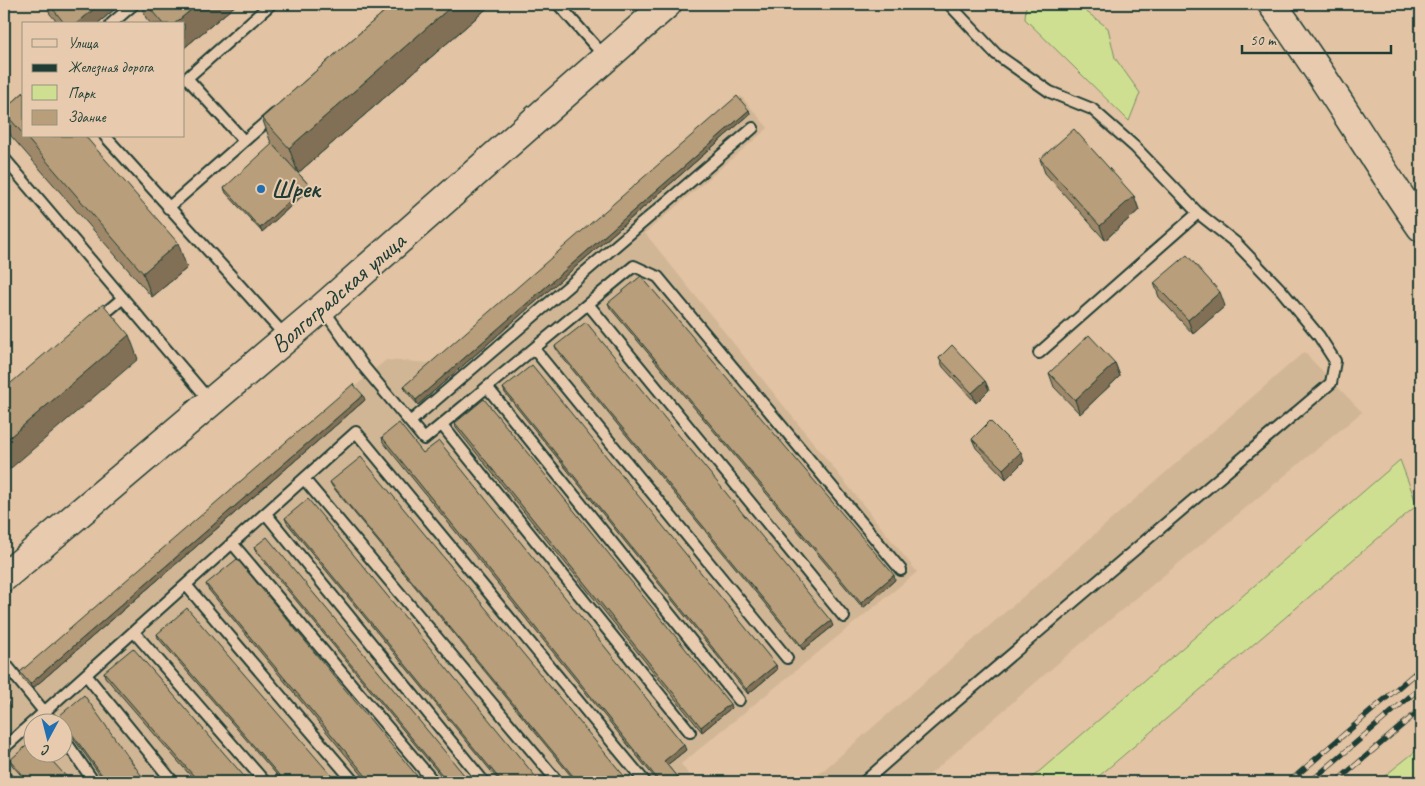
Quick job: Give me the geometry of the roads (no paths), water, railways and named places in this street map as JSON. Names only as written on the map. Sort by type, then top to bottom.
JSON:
[{"type":"main road","name":"Волгоградская улица","points":[[4,576],[322,308],[668,4]]},
{"type":"main road","points":[[1272,4],[1302,45],[1385,176],[1421,227]]},
{"type":"lane","points":[[112,22],[134,4]]},
{"type":"lane","points":[[244,142],[187,78],[272,4]]},
{"type":"lane","points":[[558,4],[606,58]]},
{"type":"lane","points":[[864,782],[930,723],[1331,383],[1335,361],[1319,336],[1281,290],[1236,243],[1198,213],[1135,147],[1092,109],[1050,92],[996,54],[949,4]]},
{"type":"lane","points":[[168,208],[281,109]]},
{"type":"lane","points":[[410,422],[753,128]]},
{"type":"lane","points":[[107,138],[287,338]]},
{"type":"lane","points":[[4,158],[211,402]]},
{"type":"lane","points":[[1039,353],[1198,213]]},
{"type":"lane","points":[[322,308],[364,367],[424,439],[634,266],[658,277],[901,570]]},
{"type":"lane","points":[[93,323],[123,298]]},
{"type":"lane","points":[[588,304],[844,617]]},
{"type":"lane","points":[[534,348],[787,658]]},
{"type":"lane","points":[[487,387],[740,700]]},
{"type":"lane","points":[[442,425],[690,732]]},
{"type":"lane","points":[[4,748],[356,432],[645,782]]},
{"type":"lane","points":[[304,479],[558,782]]},
{"type":"lane","points":[[266,514],[484,782]]},
{"type":"lane","points":[[232,544],[434,782]]},
{"type":"lane","points":[[186,585],[354,782]]},
{"type":"lane","points":[[134,632],[265,782]]},
{"type":"lane","points":[[4,662],[45,712]]},
{"type":"lane","points":[[86,676],[173,782]]},
{"type":"lane","points":[[72,750],[94,782]]},
{"type":"lane","points":[[4,775],[10,782]]},
{"type":"railway","points":[[1289,782],[1421,668]]},
{"type":"railway","points":[[1310,782],[1421,687]]},
{"type":"railway","points":[[1336,782],[1421,709]]},
{"type":"place","name":"Шрек","points":[[261,189]]}]
